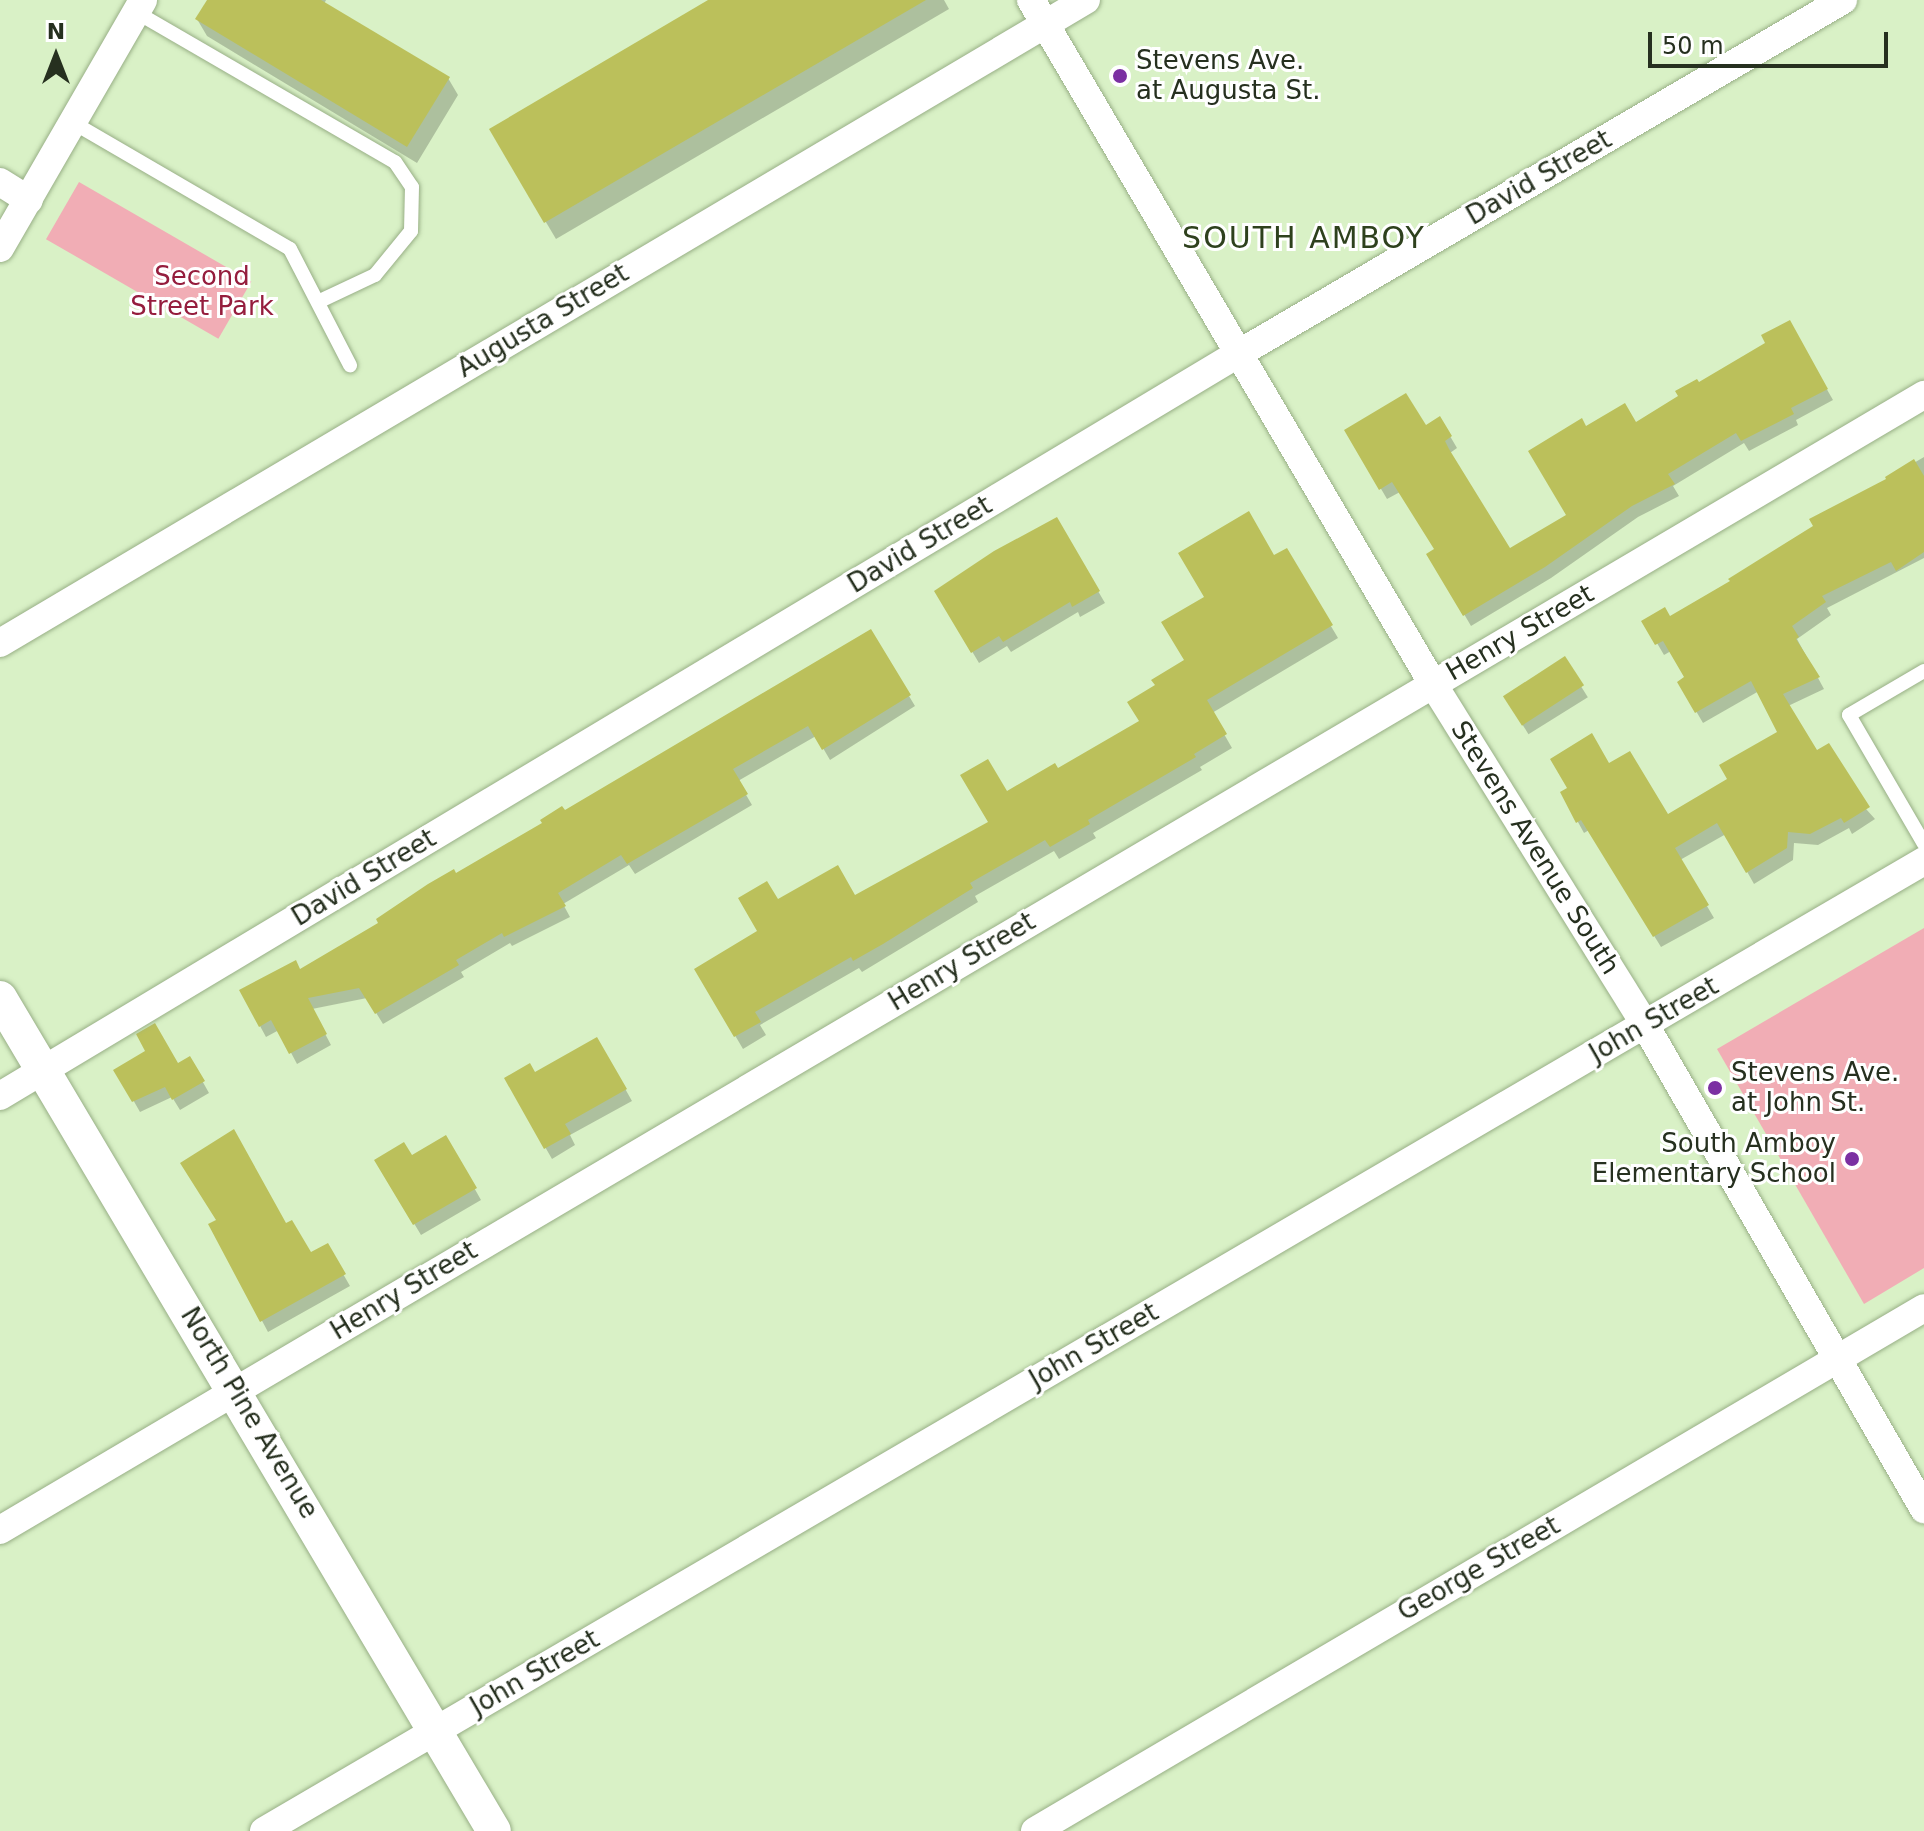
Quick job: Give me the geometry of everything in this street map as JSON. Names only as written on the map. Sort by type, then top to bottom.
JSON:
[{"type":"street","name":"Augusta Street","points":[[0,643],[1038,12],[1086,0]]},
{"type":"street","name":"David Street","points":[[0,1096],[1238,354],[1843,0]]},
{"type":"street","points":[[0,248],[140,6]]},
{"type":"street","name":"Stevens Avenue South","points":[[1038,12],[1433,684],[1645,1025],[1924,1509]]},
{"type":"street","points":[[0,182],[29,200]]},
{"type":"street","name":"Henry Street","points":[[0,1530],[1924,395]]},
{"type":"street","name":"John Street","points":[[264,1831],[1924,861]]},
{"type":"street","name":"North Pine Avenue","points":[[0,998],[236,1390],[494,1831]]},
{"type":"street","name":"George Street","points":[[1035,1831],[1924,1308]]},
{"type":"lane","points":[[140,6],[395,162],[412,187],[411,231],[375,275],[318,302]]},
{"type":"lane","points":[[72,122],[290,249],[350,365]]},
{"type":"lane","points":[[1924,671],[1849,715],[1924,844]]},
{"type":"green space","name":"Second Street Park","points":[[79,182],[251,281],[218,339],[46,239]]},
{"type":"green space","name":"South Amboy Elementary School","points":[[1924,928],[1924,1268],[1864,1304],[1717,1049]]},
{"type":"building","points":[[207,0],[321,0],[450,77],[407,147],[195,19]]},
{"type":"building","points":[[708,0],[926,0],[544,223],[489,129]]},
{"type":"building","points":[[1790,320],[1828,389],[1791,408],[1794,414],[1741,441],[1736,433],[1668,474],[1675,484],[1632,506],[1545,567],[1463,616],[1426,554],[1434,549],[1392,482],[1379,490],[1344,430],[1406,393],[1426,425],[1440,416],[1452,436],[1445,441],[1449,449],[1510,548],[1566,515],[1528,451],[1582,418],[1586,426],[1625,403],[1636,422],[1678,396],[1675,391],[1697,379],[1699,382],[1765,343],[1761,335]]},
{"type":"building","points":[[1914,459],[1924,476],[1924,552],[1896,571],[1891,562],[1822,596],[1826,602],[1792,626],[1799,637],[1796,639],[1820,677],[1783,694],[1817,750],[1829,743],[1870,807],[1844,823],[1841,818],[1810,834],[1788,832],[1787,848],[1746,873],[1717,823],[1675,848],[1709,905],[1653,937],[1581,820],[1576,823],[1560,792],[1567,788],[1550,759],[1592,733],[1609,763],[1630,751],[1668,814],[1727,779],[1719,765],[1777,732],[1751,681],[1695,713],[1677,682],[1684,677],[1663,641],[1655,645],[1641,621],[1665,607],[1670,616],[1730,581],[1728,579],[1813,526],[1809,519],[1886,479]]},
{"type":"building","points":[[1249,511],[1274,555],[1287,548],[1333,625],[1207,700],[1227,734],[1194,754],[1196,757],[1088,820],[1090,824],[1050,847],[1045,840],[970,883],[973,888],[883,944],[853,961],[851,957],[755,1012],[761,1022],[734,1037],[694,969],[757,931],[738,898],[767,881],[778,899],[838,865],[855,895],[988,822],[960,775],[988,759],[1007,791],[1055,763],[1058,768],[1139,721],[1127,702],[1155,685],[1151,680],[1184,660],[1161,622],[1204,597],[1178,553]]},
{"type":"building","points":[[1057,517],[1100,591],[1072,607],[1070,602],[1003,642],[999,636],[971,653],[934,591],[994,551]]},
{"type":"building","points":[[871,629],[911,695],[822,750],[808,726],[733,769],[748,794],[627,864],[621,855],[558,893],[566,906],[504,937],[502,933],[456,960],[459,965],[375,1014],[359,988],[308,998],[327,1034],[289,1054],[271,1020],[259,1027],[239,990],[296,960],[300,969],[378,923],[376,919],[428,884],[454,869],[456,873],[542,823],[540,820],[562,806],[565,810]]},
{"type":"building","points":[[1565,656],[1584,685],[1522,726],[1503,696]]},
{"type":"building","points":[[155,1023],[178,1063],[190,1056],[205,1081],[172,1100],[165,1087],[132,1102],[113,1070],[145,1051],[136,1034]]},
{"type":"building","points":[[597,1037],[627,1089],[565,1124],[571,1134],[544,1149],[504,1078],[530,1063],[535,1072]]},
{"type":"building","points":[[234,1129],[286,1223],[292,1220],[311,1252],[328,1243],[346,1274],[260,1322],[208,1224],[216,1220],[180,1163]]},
{"type":"building","points":[[446,1135],[477,1188],[413,1225],[374,1160],[404,1142],[412,1155]]},
{"type":"place","name":"Stevens Ave. at Augusta St.","points":[[1120,76]]},
{"type":"place","name":"Stevens Ave. at John St.","points":[[1715,1088]]},
{"type":"place","name":"South Amboy Elementary School","points":[[1852,1159]]},
{"type":"district","name":"SOUTH AMBOY","points":[[1304,238]]}]
